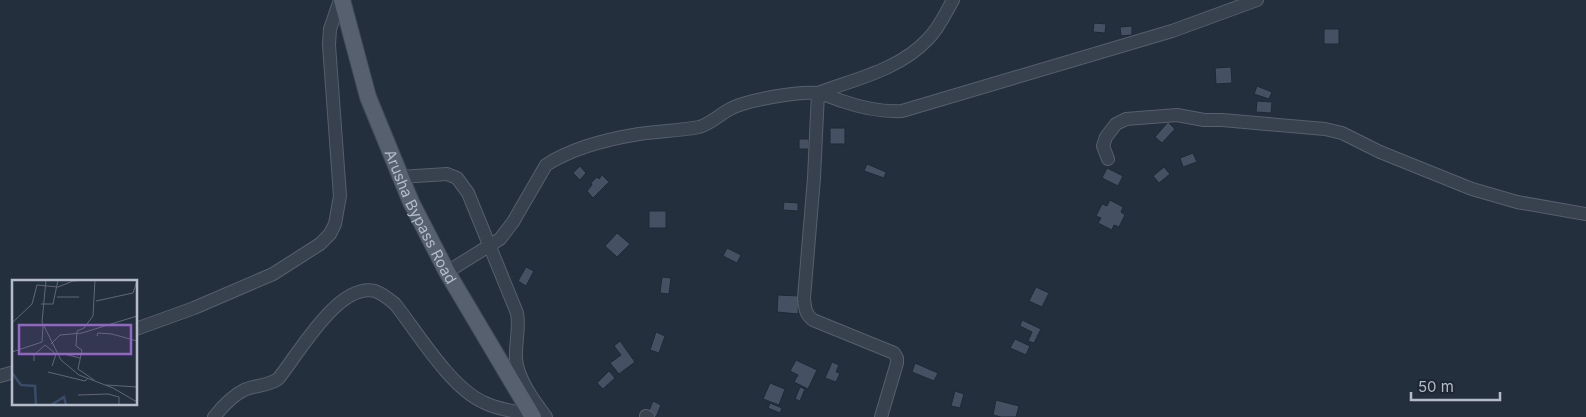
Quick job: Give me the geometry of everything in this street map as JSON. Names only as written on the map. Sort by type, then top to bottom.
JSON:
[{"type":"main road","name":"Arusha Bypass Road","points":[[341,0],[368,96],[400,177],[447,272],[536,416]]},
{"type":"street","points":[[138,328],[194,308],[273,274],[320,244],[330,234],[338,214],[340,196],[329,45],[330,29],[341,0]]},
{"type":"street","points":[[447,272],[490,247],[500,239],[509,228],[546,165],[554,160],[614,138],[700,126],[741,104],[762,99],[818,93],[893,65],[927,40],[939,26],[953,0]]},
{"type":"street","points":[[818,93],[862,108],[887,112],[902,111],[1172,31],[1257,0]]},
{"type":"street","points":[[818,93],[814,178],[804,298],[805,308],[807,316],[813,320],[894,353],[897,363],[881,417]]},
{"type":"street","points":[[1108,159],[1103,146],[1106,137],[1116,124],[1126,119],[1177,115],[1204,120],[1242,121],[1325,129],[1342,133],[1380,152],[1472,189],[1517,202],[1586,214]]},
{"type":"street","points":[[400,177],[447,174],[457,178],[468,193],[517,313],[516,359],[519,373],[536,416]]},
{"type":"street","points":[[214,417],[231,399],[244,390],[272,383],[278,379],[318,324],[344,300],[356,293],[366,291],[374,291],[386,296],[395,304],[452,378],[474,398],[496,408],[536,416]]},
{"type":"building","points":[[1094,23],[1106,24],[1105,33],[1093,32]]},
{"type":"building","points":[[1132,26],[1132,35],[1121,36],[1120,27]]},
{"type":"building","points":[[1324,29],[1339,29],[1339,44],[1324,44]]},
{"type":"building","points":[[1231,67],[1232,83],[1216,84],[1215,68]]},
{"type":"building","points":[[1257,86],[1272,92],[1269,99],[1254,94]]},
{"type":"building","points":[[1257,101],[1272,102],[1271,113],[1256,112]]},
{"type":"building","points":[[1168,122],[1175,129],[1162,143],[1155,137]]},
{"type":"building","points":[[830,128],[845,128],[845,144],[830,144]]},
{"type":"building","points":[[799,139],[809,139],[809,149],[799,149]]},
{"type":"building","points":[[1193,153],[1197,162],[1183,167],[1180,158]]},
{"type":"building","points":[[867,164],[886,172],[884,178],[864,171]]},
{"type":"building","points":[[580,166],[586,173],[580,180],[573,173]]},
{"type":"building","points":[[1164,167],[1170,174],[1159,183],[1153,176]]},
{"type":"building","points":[[1107,168],[1123,176],[1118,186],[1102,178]]},
{"type":"building","points":[[602,175],[609,182],[593,198],[587,191],[592,185],[591,183]]},
{"type":"building","points":[[1110,200],[1123,207],[1121,212],[1125,215],[1119,227],[1114,225],[1112,230],[1098,223],[1101,218],[1096,216],[1102,204],[1107,206]]},
{"type":"building","points":[[784,202],[798,203],[798,211],[783,210]]},
{"type":"building","points":[[649,211],[666,211],[666,228],[649,228]]},
{"type":"building","points":[[617,233],[630,244],[617,257],[605,246]]},
{"type":"building","points":[[727,248],[741,255],[737,263],[723,256]]},
{"type":"building","points":[[526,267],[534,271],[526,286],[518,281]]},
{"type":"building","points":[[662,277],[671,278],[669,294],[660,293]]},
{"type":"building","points":[[1036,287],[1049,293],[1042,307],[1029,301]]},
{"type":"building","points":[[778,295],[799,296],[798,314],[777,312]]},
{"type":"building","points":[[1022,320],[1041,329],[1034,343],[1028,341],[1032,332],[1020,326]]},
{"type":"building","points":[[656,332],[665,336],[659,353],[650,350]]},
{"type":"building","points":[[1015,339],[1030,346],[1026,355],[1010,348]]},
{"type":"building","points":[[620,341],[635,362],[619,374],[610,363],[621,355],[614,346]]},
{"type":"building","points":[[796,360],[817,370],[808,389],[794,382],[798,375],[790,371]]},
{"type":"building","points":[[832,362],[839,365],[836,372],[840,373],[836,382],[825,378]]},
{"type":"building","points":[[915,363],[938,373],[934,381],[912,372]]},
{"type":"building","points":[[609,371],[615,378],[603,389],[597,383]]},
{"type":"building","points":[[770,383],[785,389],[779,405],[763,399]]},
{"type":"building","points":[[800,387],[805,389],[800,401],[795,399]]},
{"type":"building","points":[[955,391],[964,394],[960,408],[951,406]]},
{"type":"building","points":[[996,400],[1019,406],[1016,417],[993,415]]},
{"type":"building","points":[[653,401],[661,405],[656,417],[648,413]]},
{"type":"building","points":[[770,403],[782,408],[780,413],[768,408]]}]
